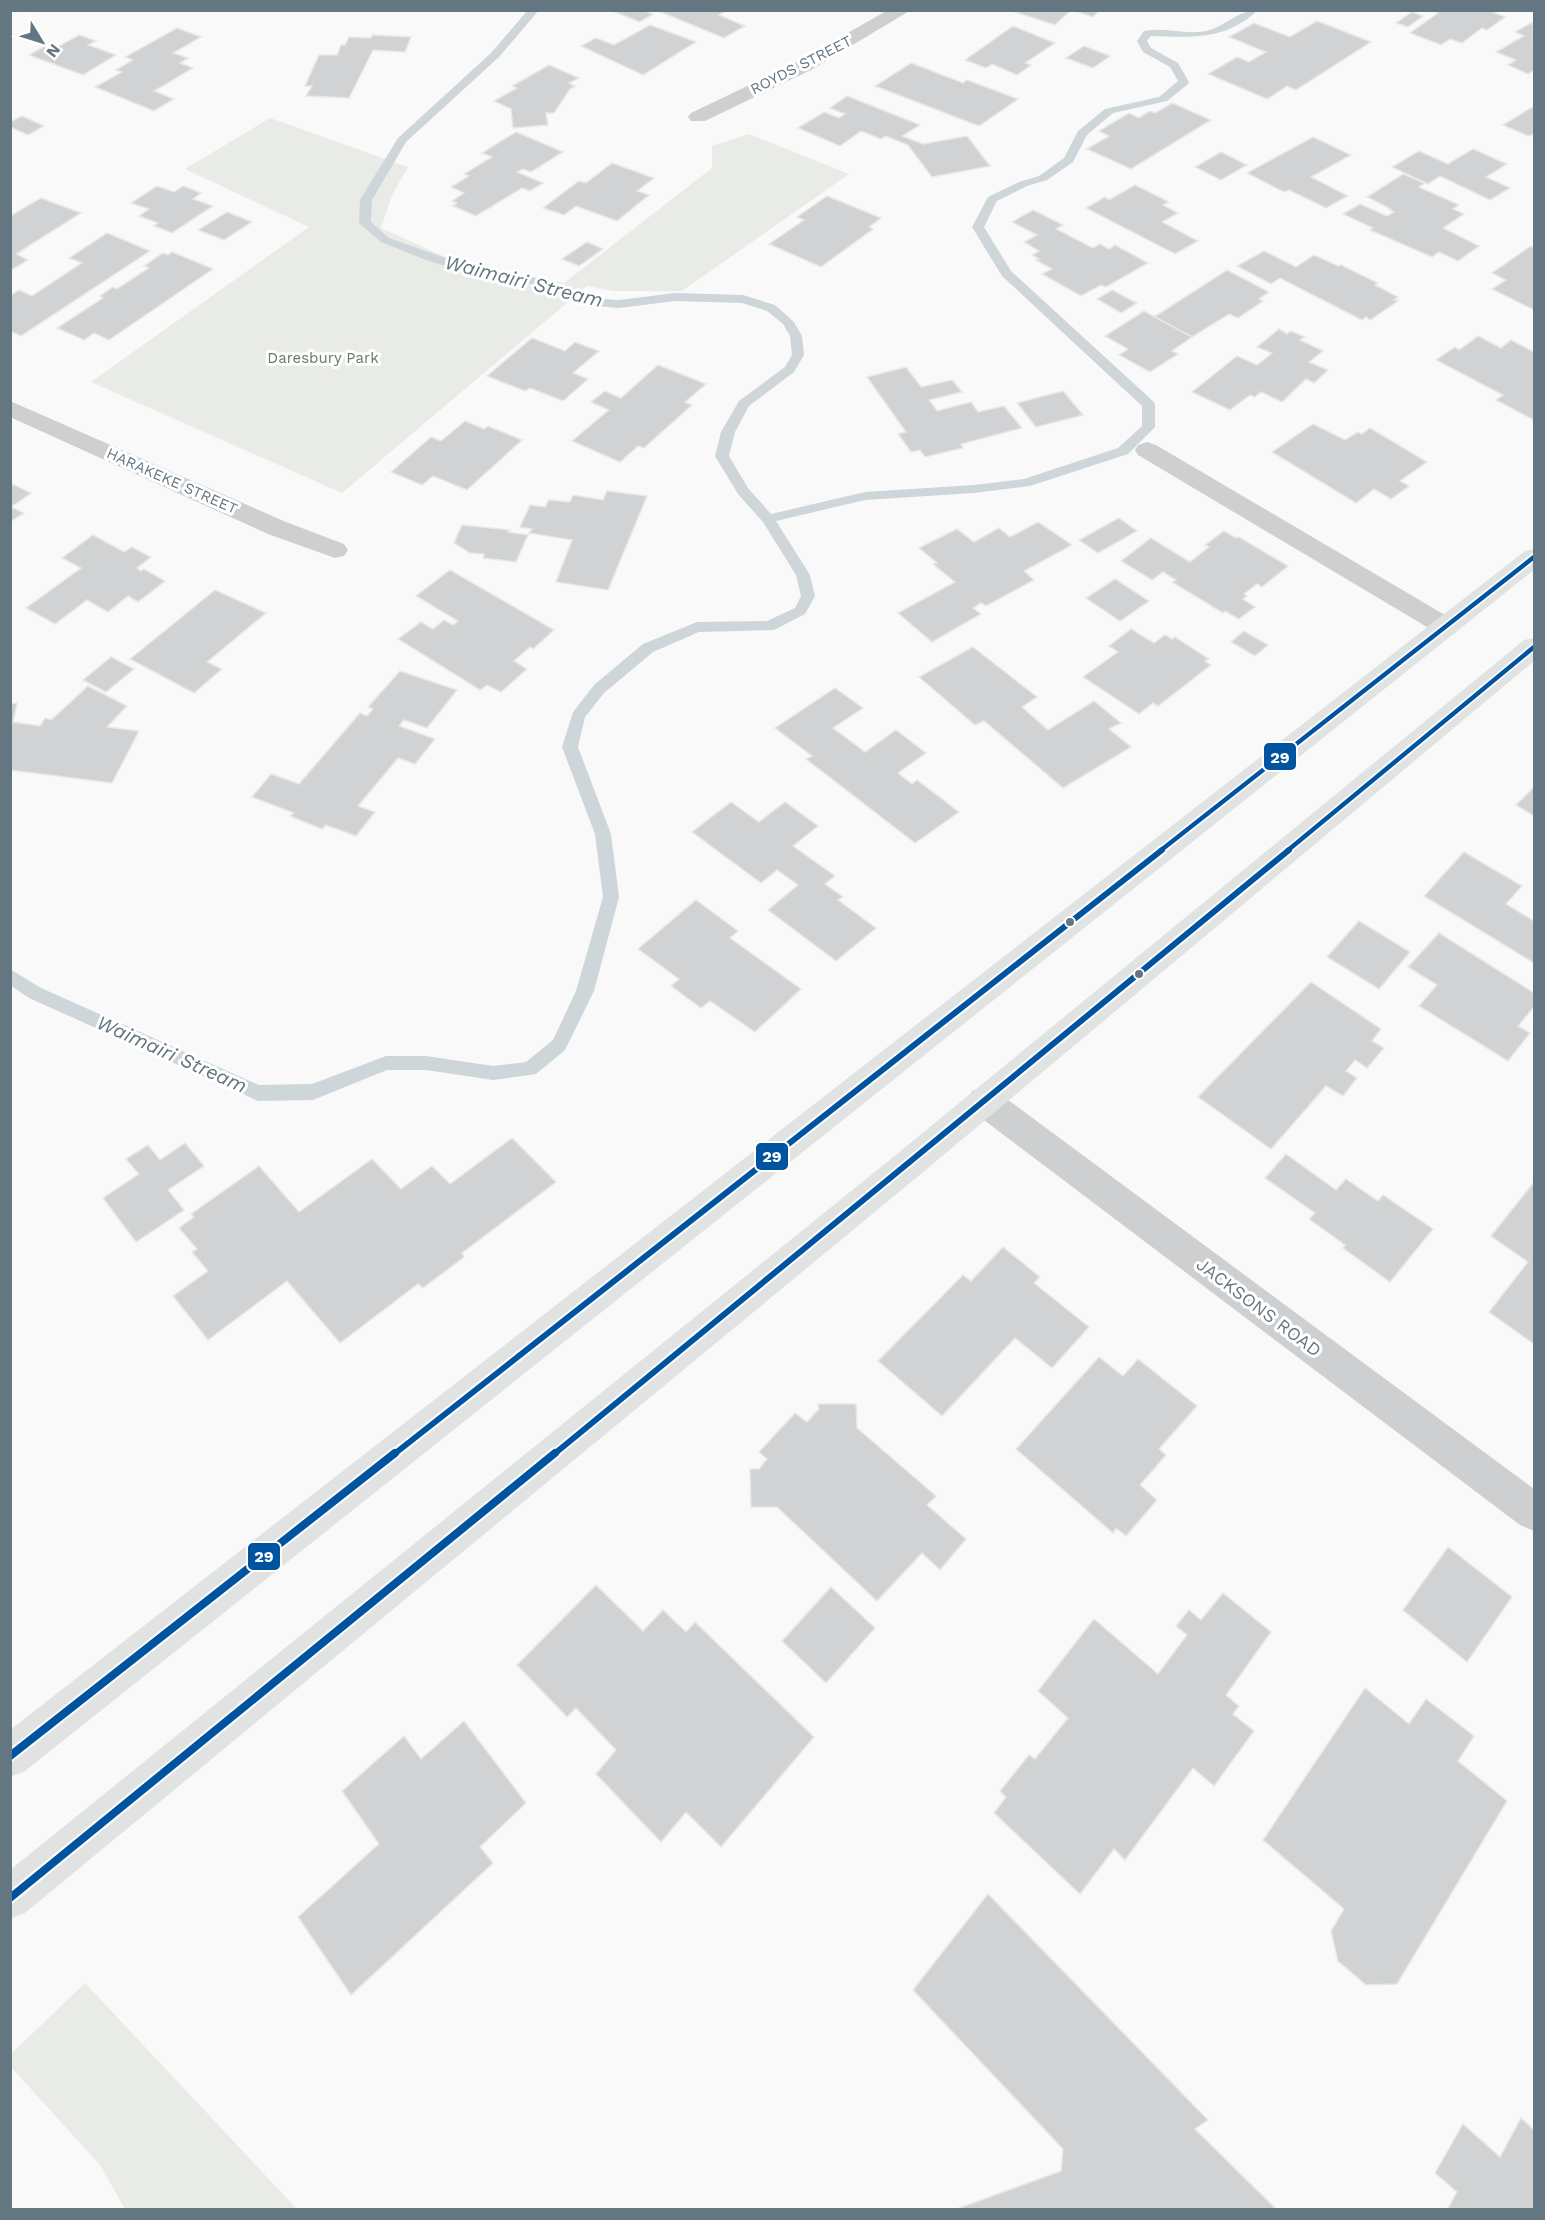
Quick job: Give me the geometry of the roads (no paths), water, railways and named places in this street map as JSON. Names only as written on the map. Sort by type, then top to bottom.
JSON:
[{"type":"main road","points":[[10,1756],[1534,557]]},
{"type":"main road","points":[[10,1898],[984,1101],[1534,647]]},
{"type":"street","name":"ROYDS STREET","points":[[698,117],[804,66],[902,10]]},
{"type":"street","name":"HARAKEKE STREET","points":[[10,408],[277,528],[335,550]]},
{"type":"street","points":[[1147,450],[1446,627]]},
{"type":"street","name":"JACKSONS ROAD","points":[[984,1101],[1534,1512]]},
{"type":"waterway","name":"Waimairi Stream","points":[[534,10],[495,55],[402,140],[366,200],[365,223],[385,240],[430,257],[481,273],[541,282],[584,301],[619,304],[675,297],[743,299],[771,308],[788,322],[796,336],[798,355],[790,369],[744,404],[728,432],[722,456],[743,491],[768,519]]},
{"type":"waterway","points":[[768,519],[865,496],[974,489],[1025,483],[1123,451],[1148,427],[1149,405],[1006,273],[978,227],[992,199],[1023,184],[1043,178],[1069,160],[1082,133],[1109,111],[1163,99],[1184,82],[1174,65],[1147,50],[1142,41],[1148,33],[1206,34],[1231,25],[1253,10]]},
{"type":"waterway","name":"Waimairi Stream","points":[[10,976],[35,993],[258,1093],[313,1092],[386,1063],[426,1063],[493,1073],[530,1069],[559,1045],[585,991],[611,897],[603,834],[570,747],[578,716],[599,689],[648,648],[697,627],[769,626],[800,611],[808,596],[803,575],[768,519]]},
{"type":"park label","name":"Daresbury Park","points":[[323,358]]}]
